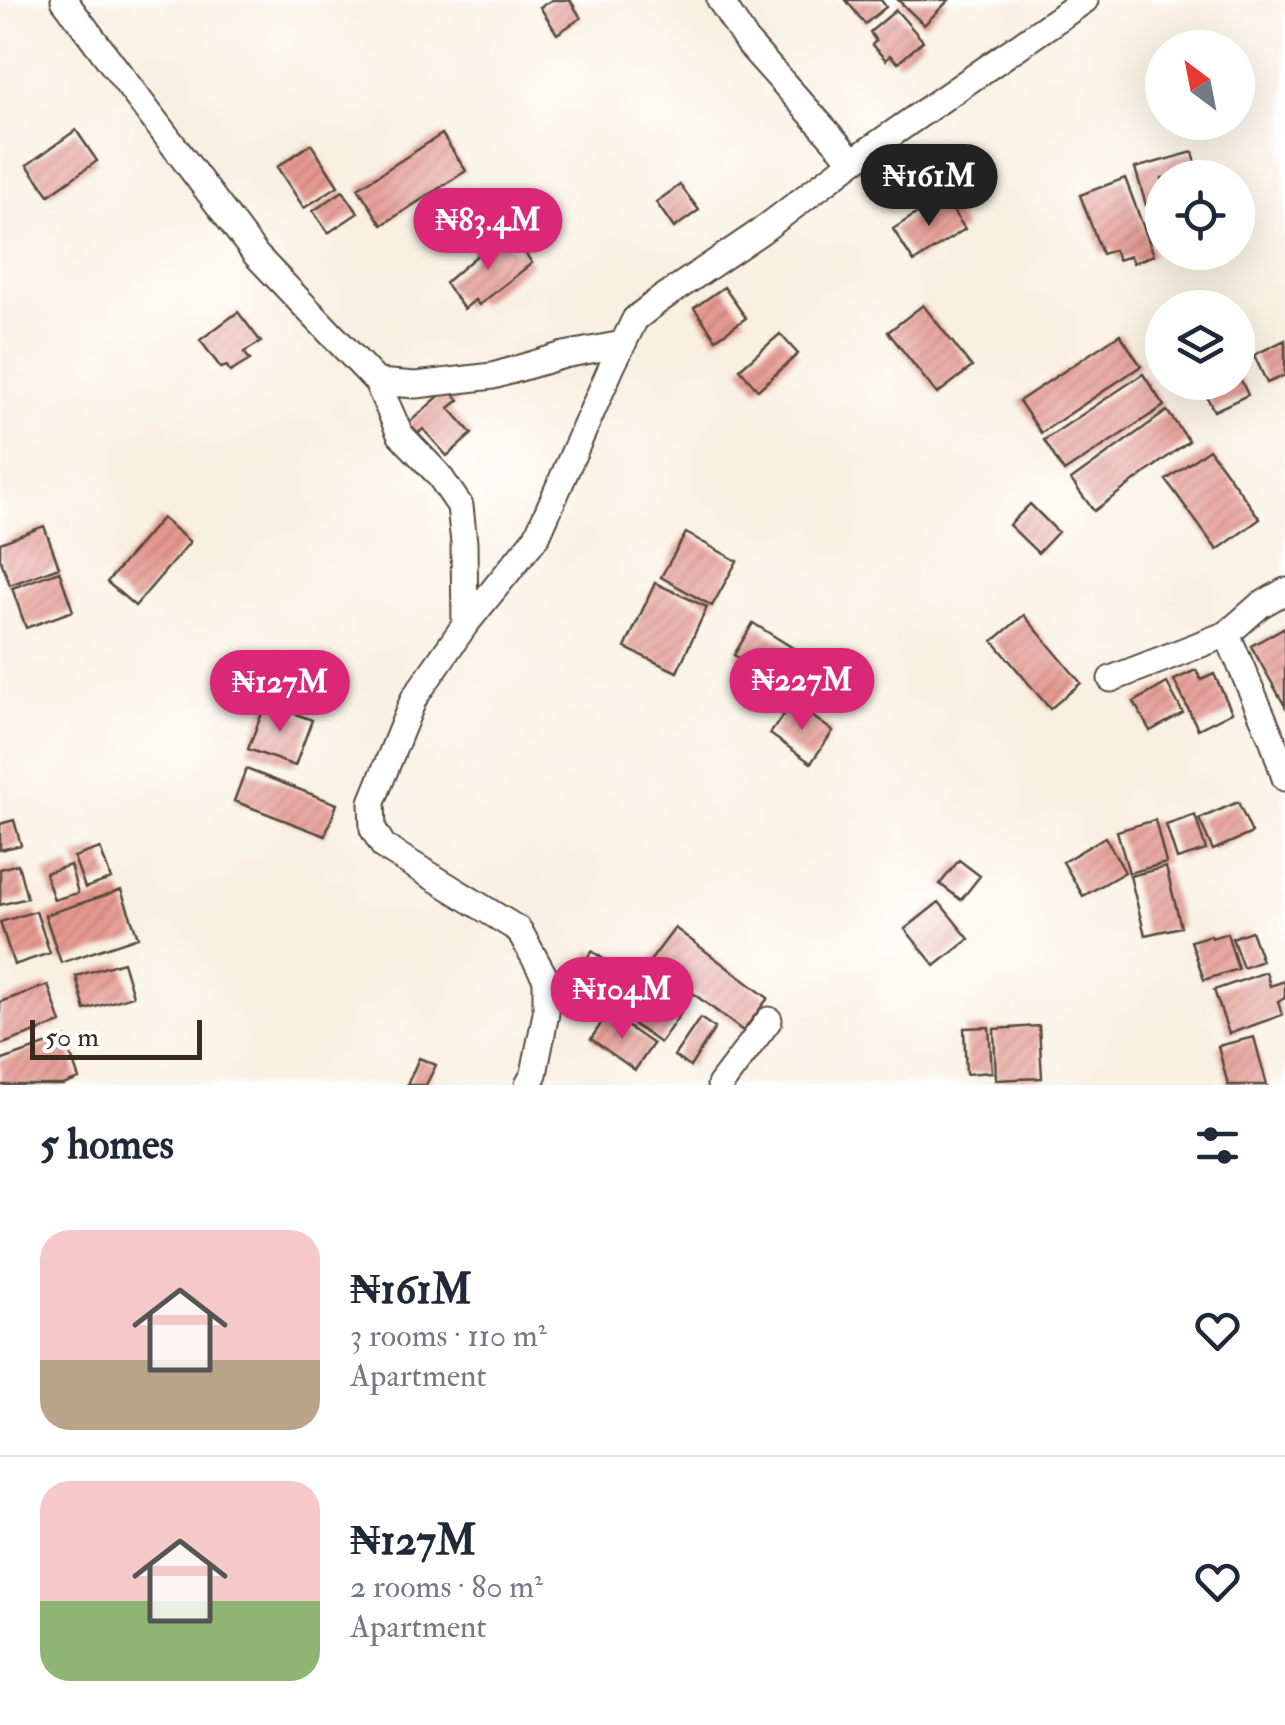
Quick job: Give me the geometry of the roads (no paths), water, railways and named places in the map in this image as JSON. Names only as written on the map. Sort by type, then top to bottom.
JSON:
[{"type":"street","points":[[64,0],[256,255],[376,382],[400,434],[438,474],[460,506],[465,625]]},
{"type":"street","points":[[720,0],[746,42],[853,161]]},
{"type":"street","points":[[528,1085],[534,1074],[546,1013],[546,979],[519,930],[384,846],[374,830],[372,802],[414,698],[465,625],[537,536],[636,319],[1084,0]]},
{"type":"street","points":[[376,382],[416,385],[493,376],[564,355],[623,344]]},
{"type":"street","points":[[1111,679],[1227,634],[1259,606],[1285,591]]},
{"type":"street","points":[[1227,634],[1285,778]]},
{"type":"street","points":[[720,1085],[769,1020]]}]
